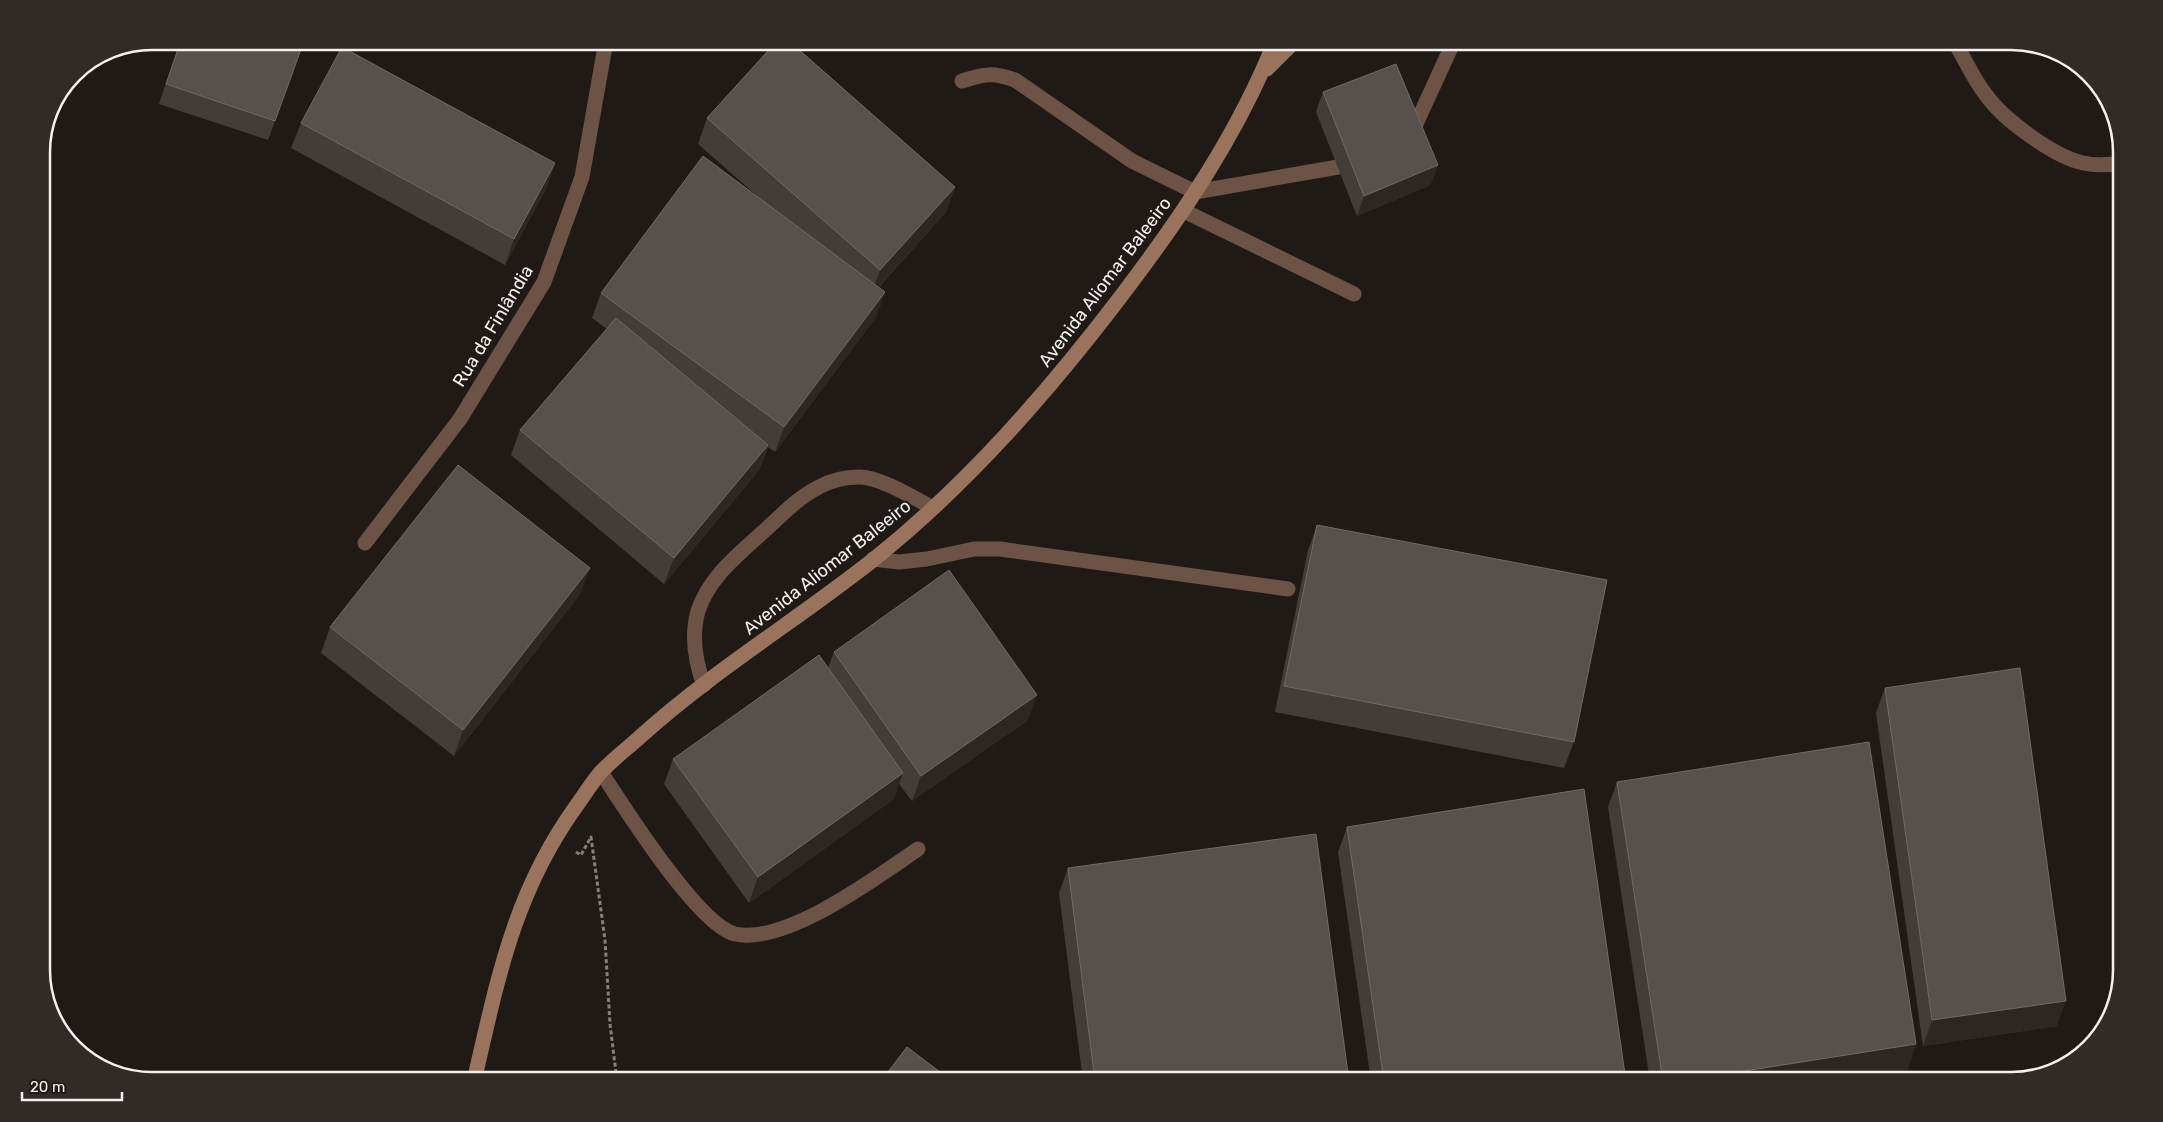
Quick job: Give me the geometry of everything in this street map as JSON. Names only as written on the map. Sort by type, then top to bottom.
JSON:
[{"type":"main road","name":"Avenida Aliomar Baleeiro","points":[[476,1072],[499,974],[516,916],[536,870],[554,839],[601,772],[668,712],[874,560],[933,508],[1009,432],[1055,380],[1184,211],[1207,176],[1262,74],[1271,50]]},
{"type":"main road","points":[[1262,74],[1286,50]]},
{"type":"street","name":"Rua da Finlândia","points":[[365,543],[460,419],[544,282],[582,177],[604,50]]},
{"type":"street","points":[[1410,137],[1450,50]]},
{"type":"street","points":[[1959,50],[1986,95],[2019,127],[2055,152],[2083,163],[2113,164]]},
{"type":"street","points":[[962,81],[984,74],[999,74],[1016,80],[1132,161],[1195,192],[1338,167]]},
{"type":"street","points":[[1184,211],[1354,294]]},
{"type":"street","points":[[704,685],[696,661],[695,637],[698,611],[710,587],[724,568],[798,500],[820,486],[841,478],[862,477],[882,484],[933,508]]},
{"type":"street","points":[[874,560],[898,562],[927,560],[974,548],[1000,549],[1288,589]]},
{"type":"street","points":[[601,772],[684,890],[714,923],[734,934],[749,935],[798,922],[846,898],[918,849]]},
{"type":"path","points":[[554,839],[581,854],[590,837],[605,940],[610,1024],[616,1072]]},
{"type":"building","points":[[178,50],[301,50],[275,121],[166,84]]},
{"type":"building","points":[[340,50],[348,50],[555,163],[514,239],[301,123]]},
{"type":"building","points":[[769,50],[799,50],[955,187],[880,270],[707,118]]},
{"type":"building","points":[[1396,64],[1438,165],[1364,196],[1323,92]]},
{"type":"building","points":[[703,156],[885,292],[784,427],[601,293]]},
{"type":"building","points":[[616,318],[768,445],[674,558],[520,430]]},
{"type":"building","points":[[458,465],[590,568],[463,730],[330,627]]},
{"type":"building","points":[[1317,525],[1607,580],[1574,742],[1284,686]]},
{"type":"building","points":[[949,570],[1037,695],[921,776],[834,652]]},
{"type":"building","points":[[819,655],[903,773],[758,877],[673,759]]},
{"type":"building","points":[[2020,668],[2066,1001],[1932,1020],[1885,688]]},
{"type":"building","points":[[1869,742],[1916,1044],[1738,1072],[1662,1072],[1617,782]]},
{"type":"building","points":[[1584,789],[1625,1072],[1383,1072],[1347,827]]},
{"type":"building","points":[[1316,834],[1348,1072],[1094,1072],[1068,868]]},
{"type":"building","points":[[907,1047],[940,1072],[888,1072]]}]
